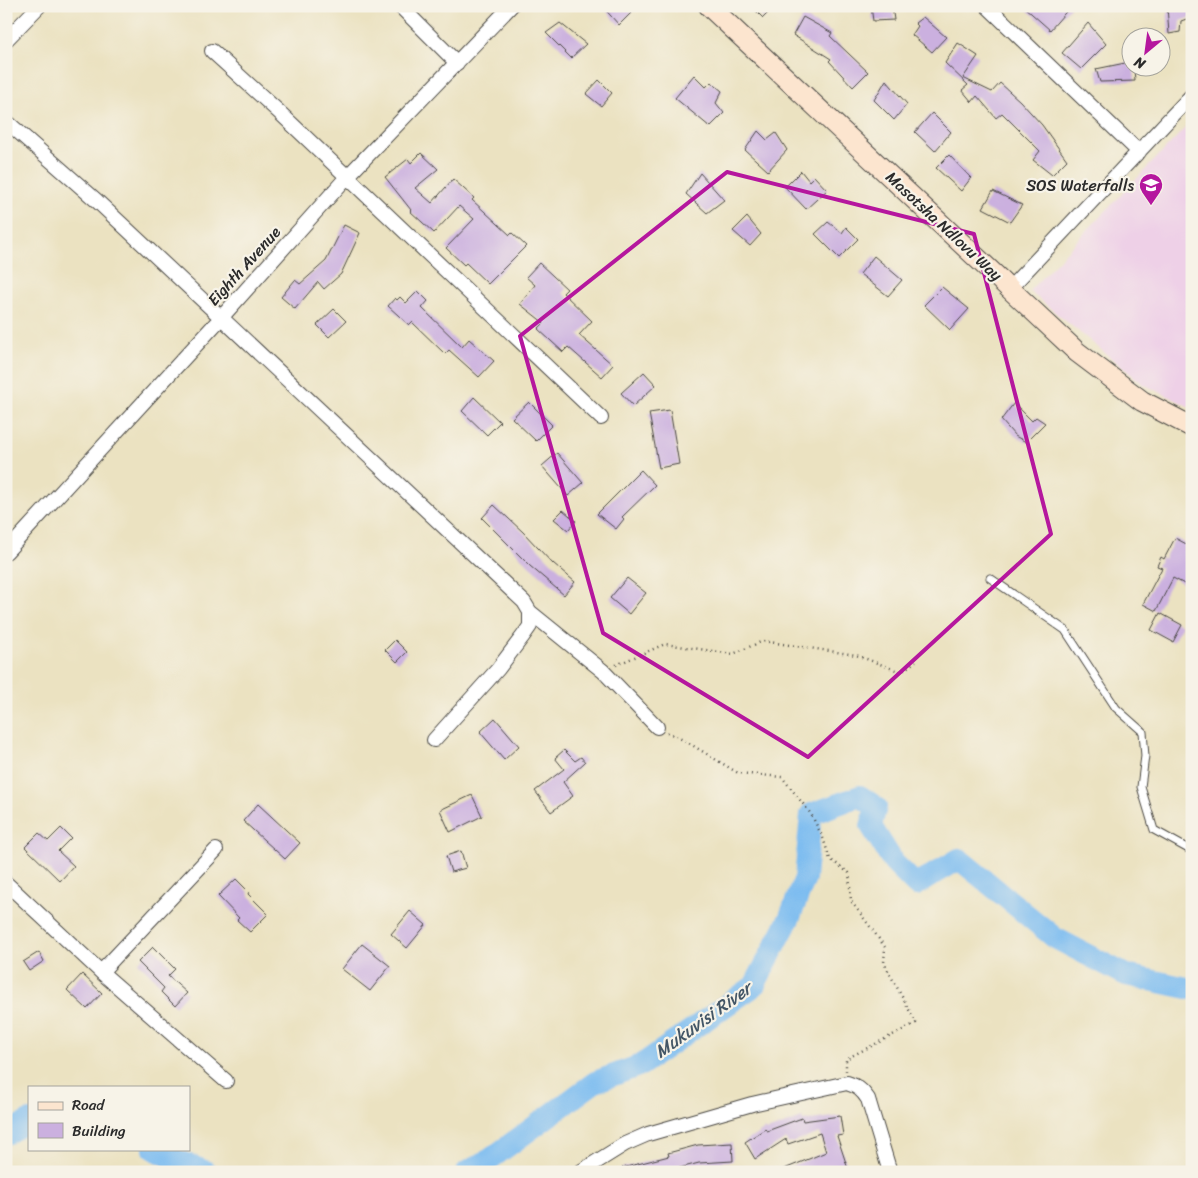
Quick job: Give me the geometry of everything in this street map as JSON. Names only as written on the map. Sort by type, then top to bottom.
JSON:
[{"type":"street","points":[[6,40],[38,6]]},
{"type":"street","points":[[400,6],[457,63]]},
{"type":"street","name":"Eighth Avenue","points":[[6,552],[220,319],[346,178],[511,6]]},
{"type":"street","name":"Masotsha Ndlovu Way","points":[[709,6],[1077,352],[1142,401],[1192,428]]},
{"type":"street","points":[[986,6],[1139,152]]},
{"type":"street","points":[[212,51],[279,112],[346,178],[601,418]]},
{"type":"street","points":[[1010,288],[1192,95]]},
{"type":"street","points":[[6,121],[97,201],[220,319],[524,602],[530,612],[603,671],[657,727]]},
{"type":"street","points":[[434,740],[498,669],[530,626],[530,612]]},
{"type":"street","points":[[101,972],[216,850]]},
{"type":"street","points":[[6,882],[101,972],[226,1081]]},
{"type":"street","points":[[580,1172],[625,1144],[648,1134],[752,1104],[847,1083],[863,1091],[868,1099],[890,1172]]},
{"type":"lane","points":[[990,578],[1065,630],[1116,708],[1143,732],[1145,756],[1141,787],[1154,830],[1192,850]]},
{"type":"path","points":[[603,671],[665,644],[733,654],[763,641],[856,655],[901,672],[916,661]]},
{"type":"path","points":[[657,727],[687,742],[738,773],[782,777],[811,814],[823,838],[830,859],[849,873],[851,901],[885,947],[884,963],[916,1023],[846,1060],[847,1083]]},
{"type":"highlighted area","points":[[727,172],[974,234],[1051,534],[808,757],[603,633],[520,336]]},
{"type":"shaded area","name":"SOS Waterfalls","points":[[1192,121],[1192,408],[1143,384],[1029,291]]},
{"type":"building","points":[[602,6],[638,6],[619,25]]},
{"type":"building","points":[[751,6],[775,6],[763,18]]},
{"type":"building","points":[[871,6],[892,6],[894,20],[873,21]]},
{"type":"building","points":[[1023,6],[1071,6],[1050,30]]},
{"type":"building","points":[[1167,6],[1192,6],[1192,17],[1181,21],[1180,32],[1170,34]]},
{"type":"building","points":[[803,17],[832,33],[830,36],[868,72],[853,87],[829,61],[831,59],[793,35]]},
{"type":"building","points":[[923,17],[946,37],[932,52],[912,35],[918,26],[915,23]]},
{"type":"building","points":[[560,23],[586,44],[571,58],[546,33]]},
{"type":"building","points":[[1088,23],[1106,44],[1081,69],[1062,53]]},
{"type":"building","points":[[958,43],[978,56],[963,78],[992,92],[1000,83],[1042,125],[1067,160],[1052,175],[1033,160],[1040,151],[1002,113],[996,118],[977,96],[972,102],[962,90],[968,85],[945,63]]},
{"type":"building","points":[[1120,64],[1120,78],[1135,78],[1135,81],[1100,82],[1096,69]]},
{"type":"building","points":[[694,75],[706,87],[711,82],[722,91],[716,103],[724,113],[710,127],[675,98]]},
{"type":"building","points":[[599,80],[612,93],[601,106],[586,94]]},
{"type":"building","points":[[886,80],[907,104],[894,120],[874,100]]},
{"type":"building","points":[[932,113],[951,132],[935,151],[915,132]]},
{"type":"building","points":[[758,131],[767,140],[776,133],[787,150],[768,171],[745,150]]},
{"type":"building","points":[[421,153],[438,169],[415,188],[432,203],[453,179],[474,198],[472,200],[510,235],[512,233],[526,246],[488,284],[466,263],[464,265],[446,248],[474,219],[459,206],[434,233],[410,211],[385,177],[408,159],[411,163]]},
{"type":"building","points":[[949,155],[971,178],[961,191],[936,168]]},
{"type":"building","points":[[801,171],[809,181],[814,176],[827,190],[806,209],[785,187]]},
{"type":"building","points":[[700,173],[724,200],[707,213],[686,194]]},
{"type":"building","points":[[993,191],[1022,205],[1010,222],[983,208]]},
{"type":"building","points":[[747,217],[761,234],[750,246],[733,231]]},
{"type":"building","points":[[828,222],[842,233],[846,227],[858,239],[839,258],[815,234]]},
{"type":"building","points":[[344,225],[360,233],[341,274],[324,289],[318,282],[295,309],[281,297],[295,280],[300,284],[326,261]]},
{"type":"building","points":[[874,256],[902,280],[888,296],[860,274]]},
{"type":"building","points":[[539,263],[567,289],[563,293],[592,321],[579,335],[613,365],[602,377],[568,347],[563,352],[538,329],[544,323],[520,304],[535,285],[526,277]]},
{"type":"building","points":[[942,287],[969,309],[950,330],[924,305]]},
{"type":"building","points":[[418,291],[428,301],[422,308],[462,347],[469,339],[494,361],[479,377],[449,350],[445,354],[412,322],[409,325],[388,306],[395,298],[397,300],[400,297],[406,303]]},
{"type":"building","points":[[334,309],[346,321],[329,337],[317,325]]},
{"type":"building","points":[[644,372],[656,385],[633,406],[621,393]]},
{"type":"building","points":[[474,397],[500,422],[487,435],[462,411]]},
{"type":"building","points":[[529,402],[552,425],[536,441],[512,418]]},
{"type":"building","points":[[1014,403],[1032,421],[1036,417],[1045,423],[1026,442],[1015,436],[1001,420]]},
{"type":"building","points":[[670,410],[679,464],[659,468],[649,413]]},
{"type":"building","points":[[557,453],[583,483],[568,496],[542,466]]},
{"type":"building","points":[[641,470],[655,485],[622,517],[624,519],[616,529],[597,514]]},
{"type":"building","points":[[494,505],[553,564],[575,582],[564,595],[530,566],[482,518]]},
{"type":"building","points":[[563,510],[576,521],[568,530],[554,519]]},
{"type":"building","points":[[1175,538],[1192,547],[1192,588],[1173,578],[1156,611],[1143,604],[1162,568],[1157,566],[1161,557],[1164,559]]},
{"type":"building","points":[[627,578],[646,593],[629,614],[610,598]]},
{"type":"building","points":[[1160,613],[1182,625],[1173,642],[1151,630]]},
{"type":"building","points":[[395,640],[407,652],[397,662],[385,650]]},
{"type":"building","points":[[495,718],[519,746],[504,760],[480,732]]},
{"type":"building","points":[[564,750],[575,761],[581,757],[585,762],[563,782],[573,796],[551,812],[535,791],[564,769],[555,758]]},
{"type":"building","points":[[472,795],[482,816],[450,832],[440,810]]},
{"type":"building","points":[[258,804],[300,843],[285,859],[243,821]]},
{"type":"building","points":[[61,828],[71,838],[58,851],[74,866],[60,881],[25,847],[39,833],[48,841]]},
{"type":"building","points":[[461,851],[466,868],[451,872],[446,856]]},
{"type":"building","points":[[236,879],[268,914],[250,932],[237,920],[239,918],[218,896]]},
{"type":"building","points":[[410,911],[426,925],[407,948],[391,934]]},
{"type":"building","points":[[362,944],[390,966],[370,991],[342,969]]},
{"type":"building","points":[[153,947],[175,969],[168,976],[187,993],[175,1006],[161,992],[164,988],[138,962]]},
{"type":"building","points":[[39,952],[44,961],[29,971],[23,962]]},
{"type":"building","points":[[82,974],[102,993],[87,1009],[67,990]]},
{"type":"building","points":[[840,1116],[843,1135],[837,1136],[849,1172],[777,1172],[826,1152],[820,1133],[788,1144],[786,1139],[755,1159],[745,1142],[765,1129],[767,1131],[802,1118],[803,1121]]},
{"type":"building","points":[[732,1143],[733,1161],[699,1163],[664,1172],[622,1172],[622,1168],[669,1156],[668,1153],[698,1145]]},
{"type":"waterway","name":"Mukuvisi River","points":[[467,1172],[489,1160],[595,1082],[641,1065],[754,986],[789,919],[805,878],[811,814],[860,796],[876,807],[871,826],[894,863],[916,885],[959,859],[1055,938],[1126,975],[1192,989]]},
{"type":"waterway","name":"Mukuvisi River","points":[[6,1134],[28,1122]]},
{"type":"waterway","name":"Mukuvisi River","points":[[156,1150],[207,1172]]},
{"type":"place","name":"SOS Waterfalls","points":[[1151,206]]}]
